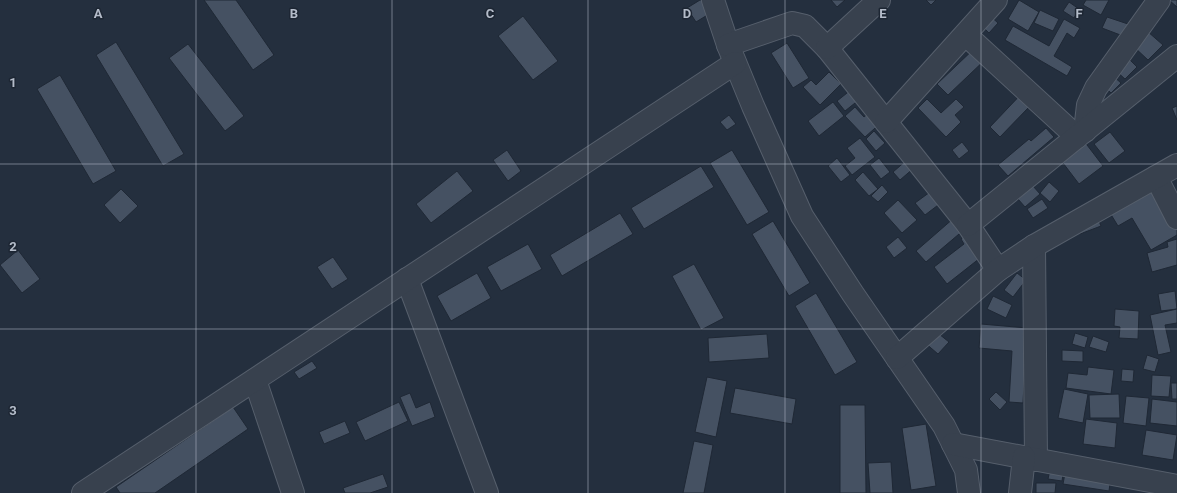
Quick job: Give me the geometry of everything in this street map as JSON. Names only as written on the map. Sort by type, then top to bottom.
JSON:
[{"type":"street","points":[[713,0],[731,54],[802,216],[853,294],[944,426],[966,470],[969,493]]},
{"type":"street","points":[[827,48],[879,0]]},
{"type":"street","points":[[886,122],[996,0]]},
{"type":"street","points":[[1081,134],[1088,105],[1096,88],[1159,0]]},
{"type":"street","points":[[83,493],[407,279],[731,54],[792,23],[806,26],[827,48],[968,225],[998,270]]},
{"type":"street","points":[[966,35],[1081,134]]},
{"type":"street","points":[[968,225],[1177,56]]},
{"type":"street","points":[[897,358],[998,270],[1034,246],[1177,165]]},
{"type":"street","points":[[1156,177],[1177,218]]},
{"type":"street","points":[[1020,493],[1030,458],[1034,246]]},
{"type":"street","points":[[407,279],[487,493]]},
{"type":"street","points":[[255,380],[292,493]]},
{"type":"street","points":[[953,444],[1177,486]]},
{"type":"building","points":[[204,0],[236,0],[274,55],[253,70]]},
{"type":"building","points":[[700,0],[707,0],[714,11],[696,22],[687,8]]},
{"type":"building","points":[[831,0],[845,0],[837,7]]},
{"type":"building","points":[[926,0],[936,0],[931,5]]},
{"type":"building","points":[[1019,0],[1039,12],[1028,31],[1008,19]]},
{"type":"building","points":[[1086,0],[1109,0],[1101,15],[1083,5]]},
{"type":"building","points":[[1169,0],[1177,0],[1177,7]]},
{"type":"building","points":[[1069,2],[1079,9],[1074,18],[1063,11]]},
{"type":"building","points":[[1040,10],[1059,19],[1053,31],[1034,23]]},
{"type":"building","points":[[987,13],[998,23],[989,33],[978,22]]},
{"type":"building","points":[[523,16],[558,61],[533,80],[498,36]]},
{"type":"building","points":[[1107,17],[1128,24],[1123,36],[1102,28]]},
{"type":"building","points":[[1064,19],[1080,28],[1074,38],[1067,33],[1054,56],[1072,67],[1067,76],[1005,40],[1013,26],[1049,46]]},
{"type":"building","points":[[1147,31],[1163,45],[1148,60],[1133,46]]},
{"type":"building","points":[[116,42],[184,154],[163,166],[96,55]]},
{"type":"building","points":[[787,43],[809,78],[793,88],[771,53]]},
{"type":"building","points":[[188,44],[244,116],[225,131],[169,58]]},
{"type":"building","points":[[977,46],[988,57],[948,95],[937,84]]},
{"type":"building","points":[[1127,57],[1137,67],[1125,79],[1115,70]]},
{"type":"building","points":[[829,72],[841,84],[820,105],[803,87],[811,80],[816,85]]},
{"type":"building","points":[[60,75],[116,171],[93,184],[37,89]]},
{"type":"building","points":[[1112,75],[1121,83],[1111,93],[1103,85]]},
{"type":"building","points":[[862,81],[870,91],[845,111],[837,101]]},
{"type":"building","points":[[1026,89],[1062,124],[1054,132],[1028,108],[1000,137],[990,127]]},
{"type":"building","points":[[927,99],[941,113],[956,99],[964,107],[955,115],[961,122],[946,137],[918,108]]},
{"type":"building","points":[[833,102],[844,116],[819,136],[808,121]]},
{"type":"building","points":[[1177,106],[1177,120],[1172,108]]},
{"type":"building","points":[[855,107],[864,117],[873,109],[893,112],[865,137],[845,116]]},
{"type":"building","points":[[729,115],[736,124],[727,130],[720,122]]},
{"type":"building","points":[[1046,128],[1054,137],[1008,176],[998,165],[1029,139],[1031,141]]},
{"type":"building","points":[[874,131],[885,143],[876,151],[866,139]]},
{"type":"building","points":[[1110,132],[1125,151],[1109,163],[1094,144]]},
{"type":"building","points":[[860,138],[875,157],[852,175],[845,166],[855,158],[847,148]]},
{"type":"building","points":[[1084,141],[1103,166],[1079,184],[1060,159]]},
{"type":"building","points":[[962,142],[969,151],[959,159],[952,150]]},
{"type":"building","points":[[507,150],[521,171],[508,181],[493,160]]},
{"type":"building","points":[[732,150],[769,212],[747,225],[710,163]]},
{"type":"building","points":[[915,153],[922,161],[900,180],[893,172]]},
{"type":"building","points":[[837,158],[850,175],[841,182],[828,166]]},
{"type":"building","points":[[879,158],[890,172],[881,179],[870,165]]},
{"type":"building","points":[[701,166],[714,187],[644,229],[631,208]]},
{"type":"building","points":[[457,171],[473,191],[431,223],[416,204]]},
{"type":"building","points":[[863,172],[878,189],[869,196],[855,180]]},
{"type":"building","points":[[1161,179],[1177,214],[1177,235],[1151,250],[1132,218],[1118,226],[1107,208]]},
{"type":"building","points":[[1049,182],[1059,191],[1050,202],[1040,193]]},
{"type":"building","points":[[941,184],[950,196],[925,215],[915,203]]},
{"type":"building","points":[[882,185],[888,192],[878,202],[871,196]]},
{"type":"building","points":[[1033,186],[1040,194],[1025,207],[1018,199]]},
{"type":"building","points":[[121,189],[138,206],[120,223],[104,205]]},
{"type":"building","points":[[1042,199],[1048,208],[1033,218],[1027,209]]},
{"type":"building","points":[[898,200],[917,220],[902,233],[884,213]]},
{"type":"building","points":[[962,211],[972,223],[926,262],[916,251]]},
{"type":"building","points":[[620,213],[633,234],[562,276],[550,255]]},
{"type":"building","points":[[1097,216],[1101,226],[1080,234],[1076,225]]},
{"type":"building","points":[[773,221],[810,283],[789,296],[752,234]]},
{"type":"building","points":[[972,230],[989,251],[947,284],[934,267],[964,244],[961,239]]},
{"type":"building","points":[[898,237],[907,248],[894,258],[886,247]]},
{"type":"building","points":[[1177,239],[1177,265],[1152,272],[1147,253],[1168,247],[1167,242]]},
{"type":"building","points":[[528,244],[542,269],[501,291],[487,267]]},
{"type":"building","points":[[18,250],[40,279],[22,293],[0,265]]},
{"type":"building","points":[[333,257],[348,279],[332,289],[317,267]]},
{"type":"building","points":[[694,264],[724,318],[701,330],[672,276]]},
{"type":"building","points":[[477,273],[491,298],[451,321],[437,296]]},
{"type":"building","points":[[1017,273],[1026,280],[1013,297],[1004,290]]},
{"type":"building","points":[[1175,291],[1177,309],[1161,311],[1158,294]]},
{"type":"building","points":[[816,293],[857,362],[835,375],[795,306]]},
{"type":"building","points":[[993,296],[1012,305],[1006,318],[987,309]]},
{"type":"building","points":[[1115,309],[1139,311],[1138,339],[1119,338],[1120,327],[1114,326]]},
{"type":"building","points":[[1177,309],[1177,323],[1165,325],[1171,352],[1158,355],[1150,315]]},
{"type":"building","points":[[981,324],[1027,328],[1023,403],[1009,402],[1012,351],[979,348]]},
{"type":"building","points":[[934,330],[949,342],[938,354],[924,342]]},
{"type":"building","points":[[1075,333],[1088,337],[1085,348],[1072,344]]},
{"type":"building","points":[[767,334],[769,358],[709,362],[708,338]]},
{"type":"building","points":[[1093,336],[1109,342],[1106,352],[1089,347]]},
{"type":"building","points":[[1062,350],[1083,351],[1083,362],[1062,361]]},
{"type":"building","points":[[1147,355],[1159,359],[1155,372],[1143,369]]},
{"type":"building","points":[[312,361],[317,368],[299,379],[294,372]]},
{"type":"building","points":[[1088,367],[1114,370],[1111,394],[1066,388],[1068,373],[1087,375]]},
{"type":"building","points":[[1122,369],[1134,370],[1133,382],[1121,381]]},
{"type":"building","points":[[1152,375],[1171,376],[1169,397],[1151,396]]},
{"type":"building","points":[[707,377],[727,381],[716,437],[695,432]]},
{"type":"building","points":[[1171,383],[1177,383],[1177,399],[1172,399]]},
{"type":"building","points":[[735,388],[796,399],[792,424],[730,413]]},
{"type":"building","points":[[1064,389],[1088,394],[1083,423],[1058,418]]},
{"type":"building","points":[[996,392],[1007,402],[1000,410],[989,399]]},
{"type":"building","points":[[410,393],[416,408],[430,402],[435,417],[412,426],[400,397]]},
{"type":"building","points":[[1119,394],[1120,418],[1090,418],[1089,395]]},
{"type":"building","points":[[1126,396],[1149,398],[1146,426],[1123,423]]},
{"type":"building","points":[[1152,399],[1177,402],[1177,426],[1150,423]]},
{"type":"building","points":[[399,402],[408,421],[365,441],[356,422]]},
{"type":"building","points":[[840,405],[865,405],[866,493],[840,493]]},
{"type":"building","points":[[233,407],[248,429],[155,493],[120,493],[116,487]]},
{"type":"building","points":[[1086,419],[1117,423],[1115,448],[1083,444]]},
{"type":"building","points":[[345,421],[350,433],[324,444],[319,432]]},
{"type":"building","points":[[926,424],[936,486],[911,490],[902,428]]},
{"type":"building","points":[[1146,430],[1177,435],[1173,460],[1142,455]]},
{"type":"building","points":[[694,441],[713,445],[704,493],[683,493]]},
{"type":"building","points":[[891,462],[893,493],[870,493],[868,463]]},
{"type":"building","points":[[1051,465],[1064,468],[1062,481],[1048,479]]},
{"type":"building","points":[[1066,468],[1111,476],[1109,491],[1063,484]]},
{"type":"building","points":[[383,474],[388,487],[370,493],[345,493],[343,488]]},
{"type":"building","points":[[1036,483],[1056,483],[1055,493],[1036,493]]}]
